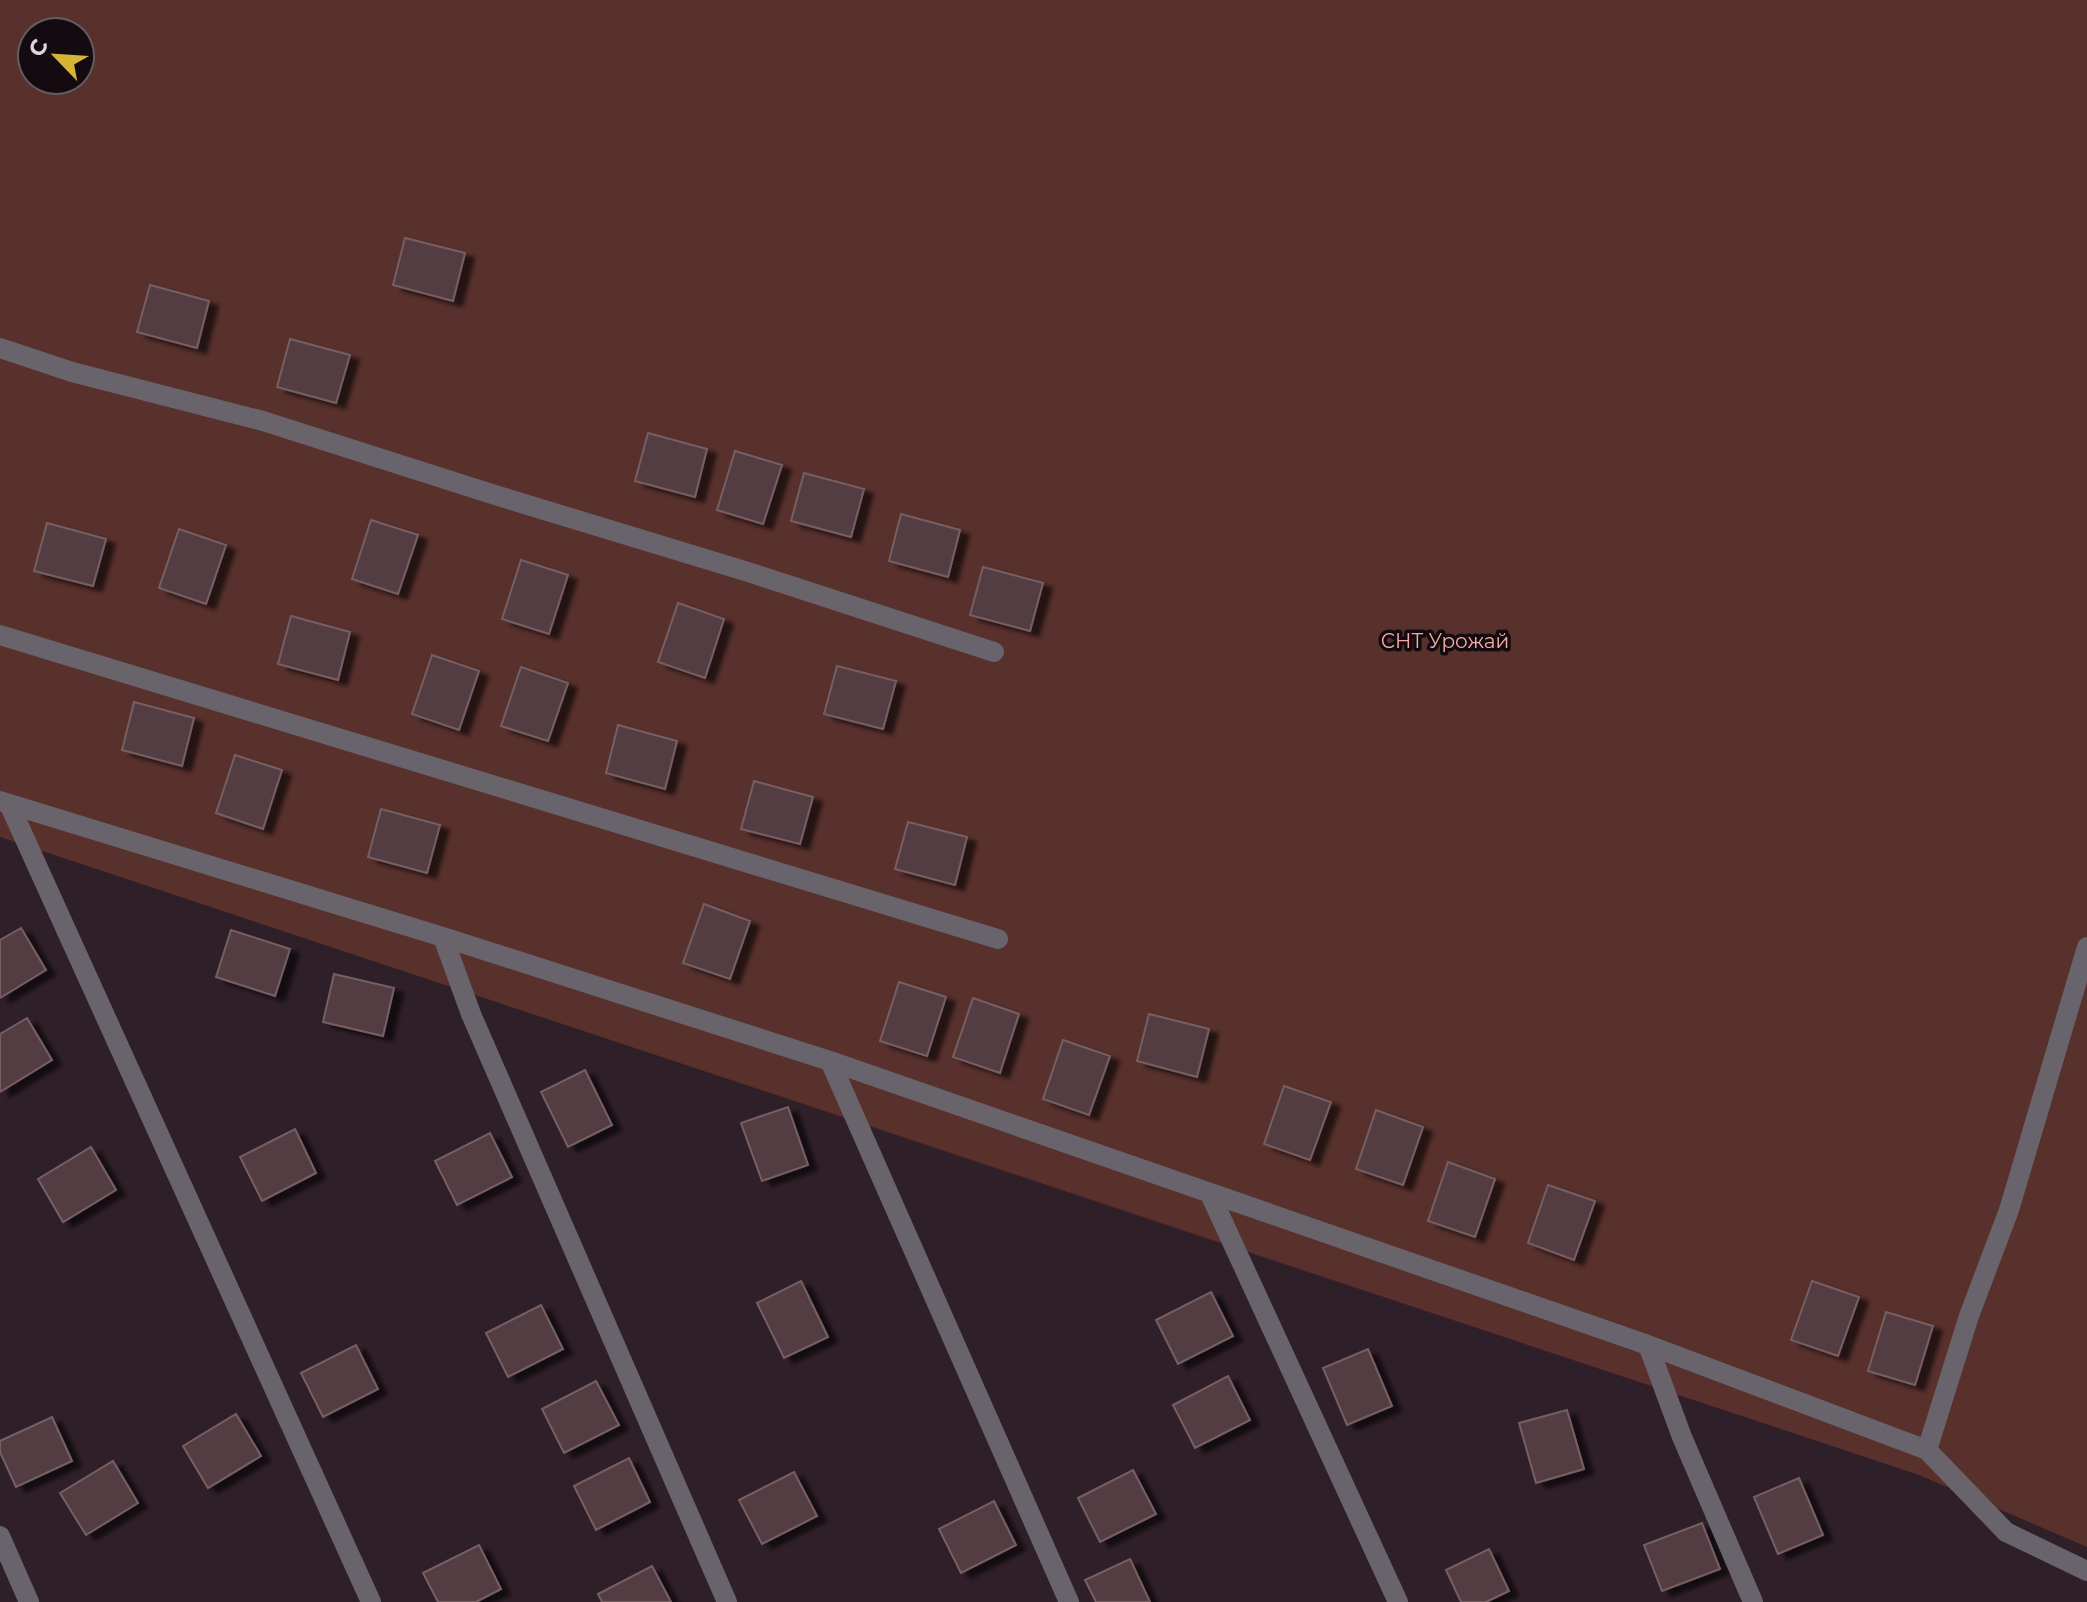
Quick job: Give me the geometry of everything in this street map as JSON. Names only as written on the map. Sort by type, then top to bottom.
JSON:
[{"type":"street","points":[[0,348],[72,372],[263,421],[994,652]]},
{"type":"street","points":[[0,635],[998,939]]},
{"type":"street","points":[[4,802],[443,937],[830,1061],[1648,1345],[1927,1450],[2006,1532],[2087,1571]]},
{"type":"street","points":[[4,802],[371,1602]]},
{"type":"street","points":[[443,937],[471,1014],[727,1602]]},
{"type":"street","points":[[1927,1450],[1969,1316],[2009,1210],[2087,947]]},
{"type":"street","points":[[830,1061],[1069,1602]]},
{"type":"street","points":[[1210,1194],[1398,1602]]},
{"type":"street","points":[[1648,1345],[1682,1437],[1753,1602]]},
{"type":"street","points":[[0,1536],[29,1602]]},
{"type":"green space","name":"СНТ Урожай","points":[[0,0],[2087,0],[2087,1547],[1919,1475],[0,837]]},
{"type":"building","points":[[405,238],[465,253],[453,301],[393,285]]},
{"type":"building","points":[[150,285],[209,301],[197,348],[137,332]]},
{"type":"building","points":[[290,339],[350,355],[336,403],[277,387]]},
{"type":"building","points":[[648,433],[707,449],[695,497],[635,481]]},
{"type":"building","points":[[735,451],[782,465],[763,524],[717,510]]},
{"type":"building","points":[[804,473],[864,489],[851,537],[791,521]]},
{"type":"building","points":[[901,514],[960,530],[948,577],[889,561]]},
{"type":"building","points":[[371,520],[418,535],[398,594],[352,579]]},
{"type":"building","points":[[47,523],[106,539],[93,586],[34,571]]},
{"type":"building","points":[[179,529],[226,545],[206,604],[159,588]]},
{"type":"building","points":[[521,560],[568,575],[549,634],[502,619]]},
{"type":"building","points":[[983,567],[1043,583],[1030,631],[970,615]]},
{"type":"building","points":[[678,603],[724,619],[705,678],[658,662]]},
{"type":"building","points":[[291,616],[350,632],[338,680],[278,664]]},
{"type":"building","points":[[432,655],[479,671],[459,730],[412,714]]},
{"type":"building","points":[[837,666],[896,681],[883,729],[824,714]]},
{"type":"building","points":[[521,667],[568,683],[548,741],[501,726]]},
{"type":"building","points":[[134,702],[194,718],[182,766],[122,750]]},
{"type":"building","points":[[618,725],[677,741],[665,789],[606,773]]},
{"type":"building","points":[[235,755],[282,770],[263,829],[216,813]]},
{"type":"building","points":[[754,781],[813,797],[800,844],[741,829]]},
{"type":"building","points":[[381,809],[440,825],[427,873],[368,857]]},
{"type":"building","points":[[908,822],[967,837],[955,885],[895,869]]},
{"type":"building","points":[[704,904],[750,921],[730,979],[683,963]]},
{"type":"building","points":[[21,928],[46,970],[0,998],[0,940]]},
{"type":"building","points":[[231,930],[290,949],[275,996],[216,977]]},
{"type":"building","points":[[334,974],[394,988],[383,1036],[323,1022]]},
{"type":"building","points":[[899,982],[946,997],[927,1056],[880,1041]]},
{"type":"building","points":[[973,998],[1019,1014],[1000,1073],[953,1057]]},
{"type":"building","points":[[1149,1014],[1209,1029],[1197,1077],[1137,1061]]},
{"type":"building","points":[[27,1018],[52,1060],[0,1092],[0,1034]]},
{"type":"building","points":[[1063,1040],[1110,1056],[1089,1115],[1043,1099]]},
{"type":"building","points":[[585,1070],[612,1125],[568,1147],[541,1092]]},
{"type":"building","points":[[1284,1086],[1331,1102],[1310,1160],[1264,1144]]},
{"type":"building","points":[[788,1107],[808,1165],[762,1181],[741,1123]]},
{"type":"building","points":[[1376,1110],[1423,1127],[1403,1185],[1356,1169]]},
{"type":"building","points":[[295,1129],[316,1173],[262,1201],[240,1157]]},
{"type":"building","points":[[490,1133],[512,1177],[457,1205],[435,1161]]},
{"type":"building","points":[[91,1147],[116,1190],[63,1222],[38,1179]]},
{"type":"building","points":[[1448,1162],[1495,1179],[1475,1237],[1428,1221]]},
{"type":"building","points":[[1548,1185],[1595,1201],[1574,1260],[1528,1243]]},
{"type":"building","points":[[801,1281],[828,1337],[784,1358],[757,1303]]},
{"type":"building","points":[[1812,1281],[1859,1297],[1838,1356],[1791,1340]]},
{"type":"building","points":[[1211,1292],[1233,1336],[1178,1364],[1156,1320]]},
{"type":"building","points":[[541,1305],[563,1349],[508,1377],[486,1333]]},
{"type":"building","points":[[1886,1312],[1933,1326],[1915,1385],[1868,1371]]},
{"type":"building","points":[[356,1345],[378,1389],[323,1417],[301,1373]]},
{"type":"building","points":[[1368,1349],[1392,1406],[1347,1425],[1323,1368]]},
{"type":"building","points":[[1228,1376],[1250,1420],[1195,1448],[1173,1405]]},
{"type":"building","points":[[596,1381],[619,1425],[564,1453],[542,1409]]},
{"type":"building","points":[[1567,1410],[1584,1469],[1536,1483],[1519,1423]]},
{"type":"building","points":[[236,1414],[261,1456],[208,1488],[183,1446]]},
{"type":"building","points":[[52,1417],[72,1461],[16,1487],[0,1452],[0,1441]]},
{"type":"building","points":[[629,1458],[650,1502],[596,1530],[574,1486]]},
{"type":"building","points":[[113,1461],[138,1503],[86,1535],[60,1493]]},
{"type":"building","points":[[1133,1470],[1156,1514],[1100,1542],[1078,1498]]},
{"type":"building","points":[[794,1472],[817,1516],[762,1544],[739,1500]]},
{"type":"building","points":[[1799,1478],[1823,1535],[1778,1554],[1754,1497]]},
{"type":"building","points":[[994,1501],[1016,1545],[961,1573],[939,1529]]},
{"type":"building","points":[[1702,1523],[1720,1569],[1662,1591],[1644,1545]]},
{"type":"building","points":[[479,1545],[501,1589],[476,1602],[438,1602],[423,1573]]},
{"type":"building","points":[[1489,1549],[1509,1591],[1486,1602],[1461,1602],[1446,1570]]},
{"type":"building","points":[[1130,1559],[1150,1602],[1096,1602],[1085,1580]]},
{"type":"building","points":[[652,1566],[671,1602],[602,1602],[598,1594]]}]
